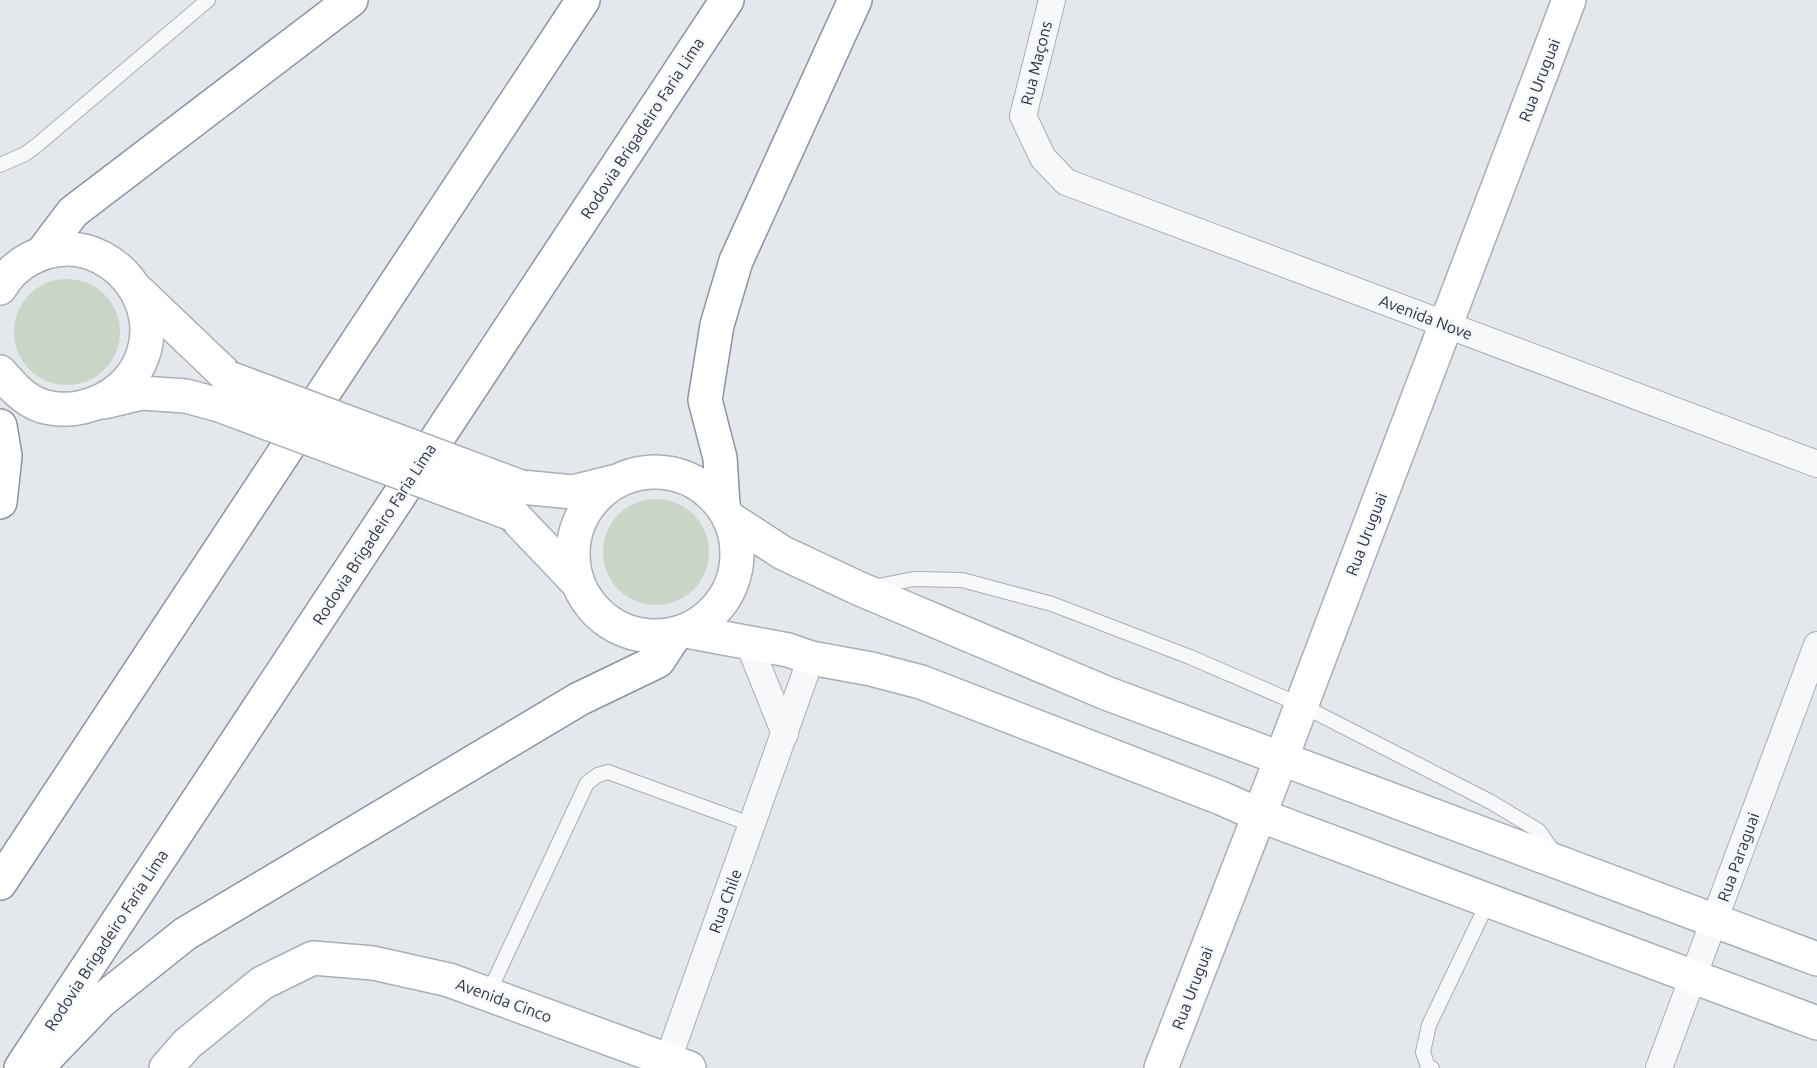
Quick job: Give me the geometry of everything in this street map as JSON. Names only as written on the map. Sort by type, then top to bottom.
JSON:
[{"type":"main road","points":[[0,288],[23,254],[73,213],[351,0]]},
{"type":"main road","points":[[0,883],[582,0]]},
{"type":"main road","name":"Rodovia Brigadeiro Faria Lima","points":[[21,1068],[727,0]]},
{"type":"main road","points":[[37,1068],[101,1000],[185,933],[579,699],[658,661],[680,633],[709,618],[727,596],[736,571],[737,544],[726,511],[720,458],[705,400],[717,325],[736,261],[855,0]]},
{"type":"main road","name":"Rua Uruguai","points":[[1161,1068],[1281,759],[1569,0]]},
{"type":"main road","points":[[23,254],[69,249],[97,255],[120,269],[224,392]]},
{"type":"main road","points":[[99,403],[118,392],[133,376],[143,356],[147,334],[146,312],[137,291]]},
{"type":"main road","points":[[0,372],[18,392],[43,406],[71,410],[142,393],[186,396],[224,392],[517,501],[573,492],[615,482],[640,473],[668,472],[694,482],[726,511],[783,553],[860,589],[1106,693],[1817,959]]},
{"type":"main road","points":[[0,426],[5,456],[0,502]]},
{"type":"main road","points":[[577,582],[573,560],[574,536],[582,514],[596,496],[615,482]]},
{"type":"main road","points":[[517,501],[577,582],[589,604],[606,621],[627,632],[651,637],[680,633],[788,650],[811,658],[871,669],[921,682],[1221,798],[1259,815],[1817,1023]]},
{"type":"main road","name":"Avenida Cinco","points":[[166,1068],[187,1044],[262,983],[313,958],[373,963],[449,980],[674,1065]]},
{"type":"street","name":"Rua Maçons","points":[[1043,158],[1023,116],[1052,0]]},
{"type":"street","name":"Avenida Nove","points":[[1043,158],[1066,182],[1817,464]]},
{"type":"street","points":[[749,644],[785,734]]},
{"type":"street","name":"Rua Paraguai","points":[[1659,1068],[1817,645]]},
{"type":"street","name":"Rua Chile","points":[[674,1065],[811,658]]},
{"type":"lane","points":[[0,165],[26,154],[208,0]]},
{"type":"lane","points":[[860,589],[914,579],[962,580],[1052,604],[1190,657],[1301,705],[1491,802],[1539,831],[1563,865]]},
{"type":"lane","points":[[488,994],[587,783],[598,775],[608,772],[753,825]]},
{"type":"lane","points":[[1432,1068],[1428,1067],[1423,1052],[1429,1025],[1489,900]]},
{"type":"green space","points":[[67,279],[87,283],[104,295],[116,312],[120,332],[116,352],[104,369],[87,381],[67,385],[47,381],[30,369],[18,352],[14,332],[18,312],[30,295],[47,283]]},
{"type":"green space","points":[[656,499],[676,503],[694,514],[705,532],[709,552],[705,572],[694,590],[676,601],[656,605],[636,601],[618,590],[607,572],[603,552],[607,532],[618,514],[636,503]]}]
